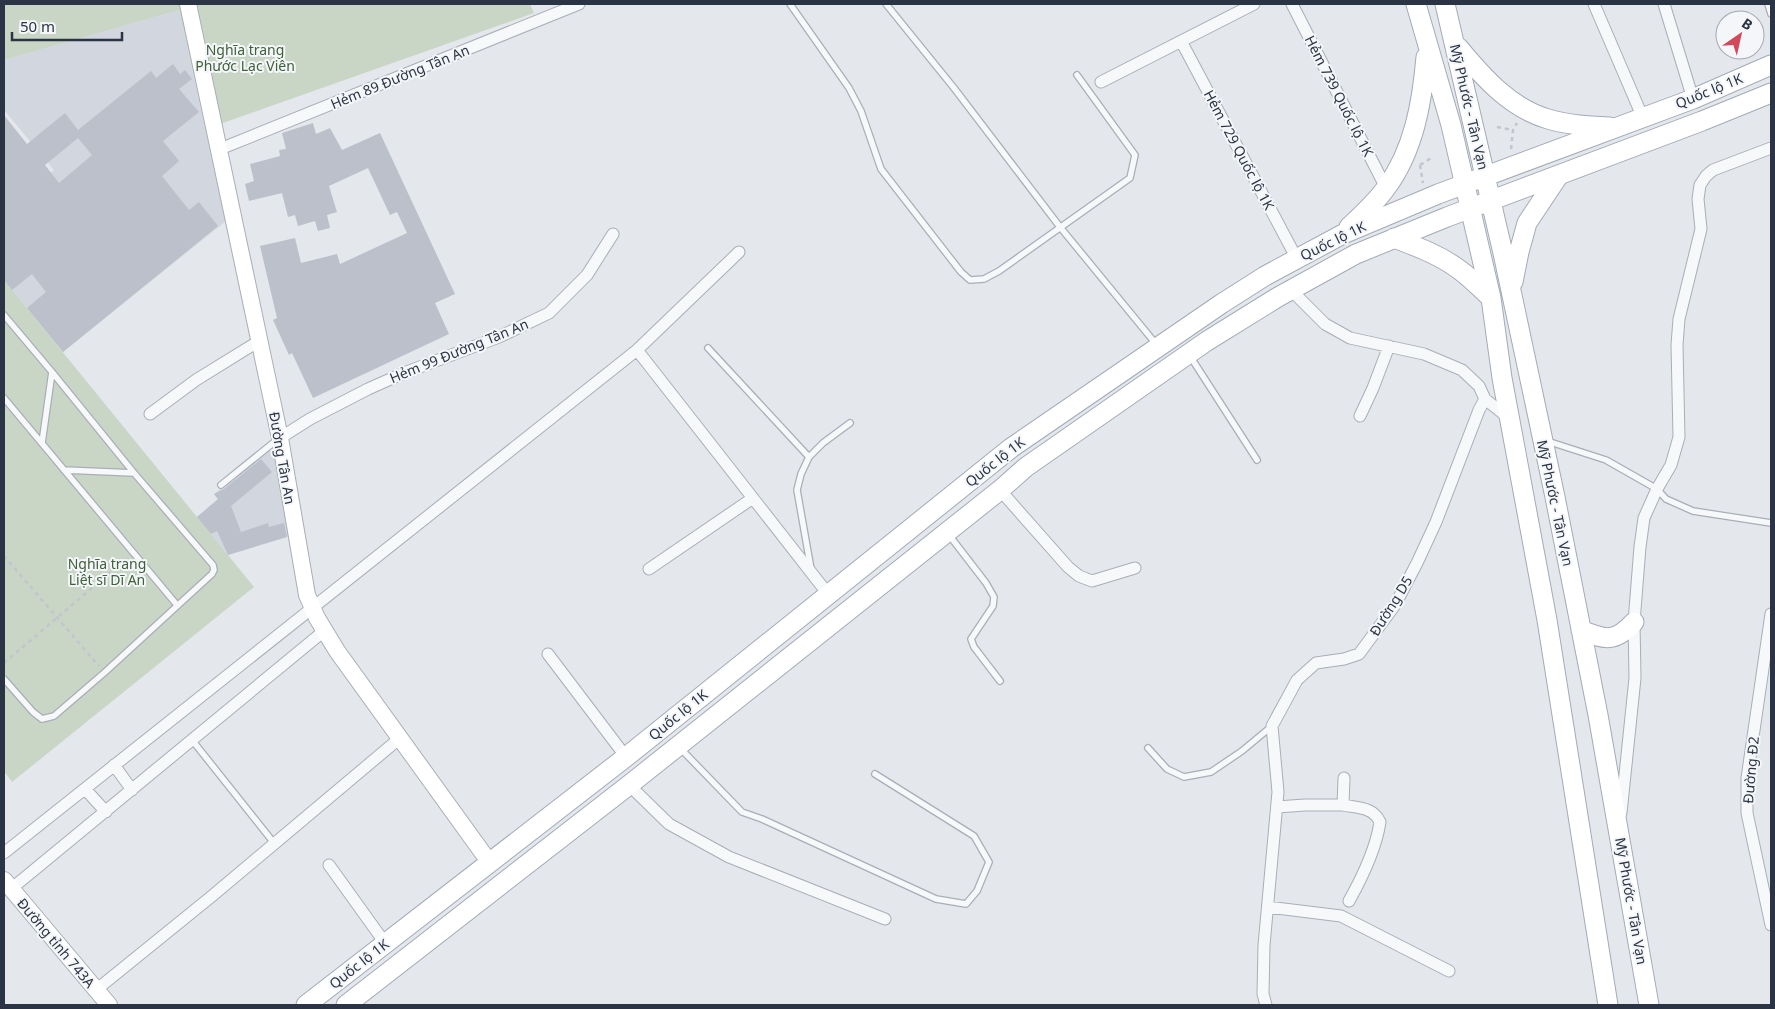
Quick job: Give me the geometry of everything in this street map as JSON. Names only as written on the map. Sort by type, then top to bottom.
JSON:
[{"type":"main road","name":"Mỹ Phước - Tân Vạn","points":[[1416,4],[1451,125],[1490,298],[1547,620],[1608,1005]]},
{"type":"main road","name":"Mỹ Phước - Tân Vạn","points":[[1445,4],[1491,200],[1582,630],[1649,1005]]},
{"type":"main road","points":[[1455,42],[1496,89],[1520,106],[1548,119],[1575,125],[1616,127]]},
{"type":"main road","points":[[1343,234],[1386,188],[1411,140],[1423,94],[1428,46]]},
{"type":"main road","name":"Quốc lộ 1K","points":[[306,1005],[626,757],[1011,448],[1158,346],[1258,281],[1343,234],[1485,176],[1643,118],[1771,65]]},
{"type":"main road","name":"Quốc lộ 1K","points":[[346,1005],[630,785],[1000,490],[1026,467],[1207,341],[1291,290],[1356,254],[1470,208],[1702,121],[1771,93]]},
{"type":"main road","points":[[1511,293],[1518,252],[1527,223],[1559,175]]},
{"type":"main road","points":[[1394,238],[1423,249],[1461,270],[1490,298]]},
{"type":"main road","points":[[1582,630],[1600,638],[1609,639],[1625,633],[1634,622]]},
{"type":"main road","points":[[490,863],[504,883]]},
{"type":"street","name":"Đường Tân An","points":[[188,4],[280,438],[301,570],[307,595],[324,631],[490,863]]},
{"type":"street","name":"Hẻm 89 Đường Tân An","points":[[220,149],[579,4]]},
{"type":"street","points":[[1101,82],[1254,4]]},
{"type":"street","name":"Hẻm 739 Quốc lộ 1K","points":[[1292,4],[1386,188]]},
{"type":"street","points":[[1594,4],[1643,118]]},
{"type":"street","points":[[1664,4],[1693,98]]},
{"type":"street","name":"Hẻm 729 Quốc lộ 1K","points":[[1181,41],[1297,259]]},
{"type":"street","points":[[1619,832],[1634,678],[1634,622],[1640,546],[1644,518],[1657,489],[1671,465],[1680,436],[1676,345],[1679,319],[1701,230],[1698,199],[1700,184],[1712,170],[1771,148]]},
{"type":"street","name":"Hẻm 99 Đường Tân An","points":[[280,438],[318,415],[368,389],[404,373],[500,337],[548,313],[587,275],[614,234]]},
{"type":"street","points":[[4,853],[636,350],[739,252]]},
{"type":"street","points":[[1291,290],[1325,324],[1350,338],[1424,354],[1462,370],[1479,386],[1484,399],[1510,419]]},
{"type":"street","points":[[150,414],[196,380],[258,341]]},
{"type":"street","points":[[1360,416],[1374,388],[1389,346]]},
{"type":"street","points":[[636,350],[828,594]]},
{"type":"street","name":"Đường D5","points":[[1272,726],[1297,680],[1316,664],[1359,654],[1395,605],[1436,522],[1478,410],[1484,399]]},
{"type":"street","points":[[1000,490],[1068,567],[1079,576],[1092,581],[1135,568]]},
{"type":"street","points":[[649,569],[753,498]]},
{"type":"street","name":"Đường Đ2","points":[[1771,614],[1747,778],[1747,813],[1771,925]]},
{"type":"street","points":[[7,885],[106,812],[324,631]]},
{"type":"street","points":[[548,654],[626,757]]},
{"type":"street","points":[[1266,1005],[1263,994],[1264,945],[1278,792],[1272,726]]},
{"type":"street","points":[[96,990],[400,738]]},
{"type":"street","points":[[114,765],[132,790]]},
{"type":"street","points":[[1343,805],[1344,778]]},
{"type":"street","points":[[630,785],[669,824],[729,858],[885,919]]},
{"type":"street","points":[[85,789],[106,812]]},
{"type":"street","points":[[1277,807],[1343,805],[1369,809],[1374,813],[1380,822],[1378,832],[1362,877],[1349,901]]},
{"type":"street","points":[[329,865],[385,943]]},
{"type":"street","name":"Đường tỉnh 743A","points":[[7,885],[109,1005]]},
{"type":"street","points":[[1268,907],[1341,916],[1449,971]]},
{"type":"lane","points":[[790,4],[849,88],[862,111],[881,169],[961,272],[970,280],[984,279],[999,271],[1130,178],[1135,155],[1077,75]]},
{"type":"lane","points":[[886,4],[954,88],[1060,227],[1158,346]]},
{"type":"lane","points":[[1768,4],[1771,14]]},
{"type":"lane","points":[[4,315],[134,473],[213,565],[214,570],[212,574],[104,673],[54,716],[42,719],[33,712],[4,679]]},
{"type":"lane","points":[[708,348],[809,457]]},
{"type":"lane","points":[[1189,354],[1257,460]]},
{"type":"lane","points":[[42,443],[52,372]]},
{"type":"lane","points":[[4,398],[177,605]]},
{"type":"lane","points":[[812,574],[797,490],[801,474],[809,457],[823,443],[850,423]]},
{"type":"lane","points":[[221,485],[280,438]]},
{"type":"lane","points":[[1542,440],[1606,460],[1657,489],[1666,499],[1693,511],[1771,523]]},
{"type":"lane","points":[[64,470],[134,473]]},
{"type":"lane","points":[[946,532],[986,583],[994,597],[993,606],[971,638],[974,647],[1000,681]]},
{"type":"lane","points":[[1148,748],[1167,769],[1184,777],[1211,772],[1242,751],[1272,726]]},
{"type":"lane","points":[[192,740],[274,843]]},
{"type":"lane","points":[[678,746],[742,812],[762,819],[936,899],[966,904],[977,891],[989,862],[974,836],[874,774]]},
{"type":"path","points":[[1497,127],[1512,130],[1511,153]]},
{"type":"path","points":[[1416,164],[1420,165],[1433,157]]},
{"type":"path","points":[[1420,165],[1423,185]]},
{"type":"path","points":[[4,663],[133,554]]},
{"type":"path","points":[[4,556],[104,673]]},
{"type":"shaded area","points":[[179,10],[226,221],[63,352],[4,280],[4,212],[54,170],[4,110],[4,60]]},
{"type":"shaded area","points":[[276,444],[288,536],[228,555],[197,517],[211,505],[222,504],[214,494]]},
{"type":"green space","name":"Nghĩa trang Phước Lạc Viên","points":[[4,4],[530,4],[534,13],[206,129],[179,10],[4,60]]},
{"type":"green space","name":"Nghĩa trang Liệt sĩ Dĩ An","points":[[4,280],[254,587],[12,782],[4,771]]},
{"type":"building","points":[[173,64],[180,74],[185,70],[192,79],[179,89],[199,112],[163,141],[179,161],[162,176],[189,210],[199,202],[218,226],[63,352],[27,308],[46,292],[32,274],[12,290],[4,280],[4,115],[27,144],[65,113],[78,130],[151,71],[156,78]],"holes":[[[78,138],[92,155],[59,183],[45,165]]]},
{"type":"building","points":[[313,123],[316,134],[330,128],[342,150],[380,133],[455,294],[435,303],[449,334],[313,398],[292,353],[289,355],[273,320],[277,318],[260,246],[295,238],[301,263],[337,254],[340,264],[407,233],[397,212],[390,215],[368,168],[329,186],[337,212],[327,215],[330,228],[318,231],[315,221],[298,226],[295,215],[288,217],[282,193],[249,201],[245,184],[254,181],[250,164],[280,156],[279,150],[286,149],[282,133]]},
{"type":"building","points":[[261,459],[272,472],[231,506],[241,532],[268,523],[269,527],[284,523],[287,537],[228,555],[217,531],[211,534],[197,517],[218,499],[214,494],[224,489]]}]
